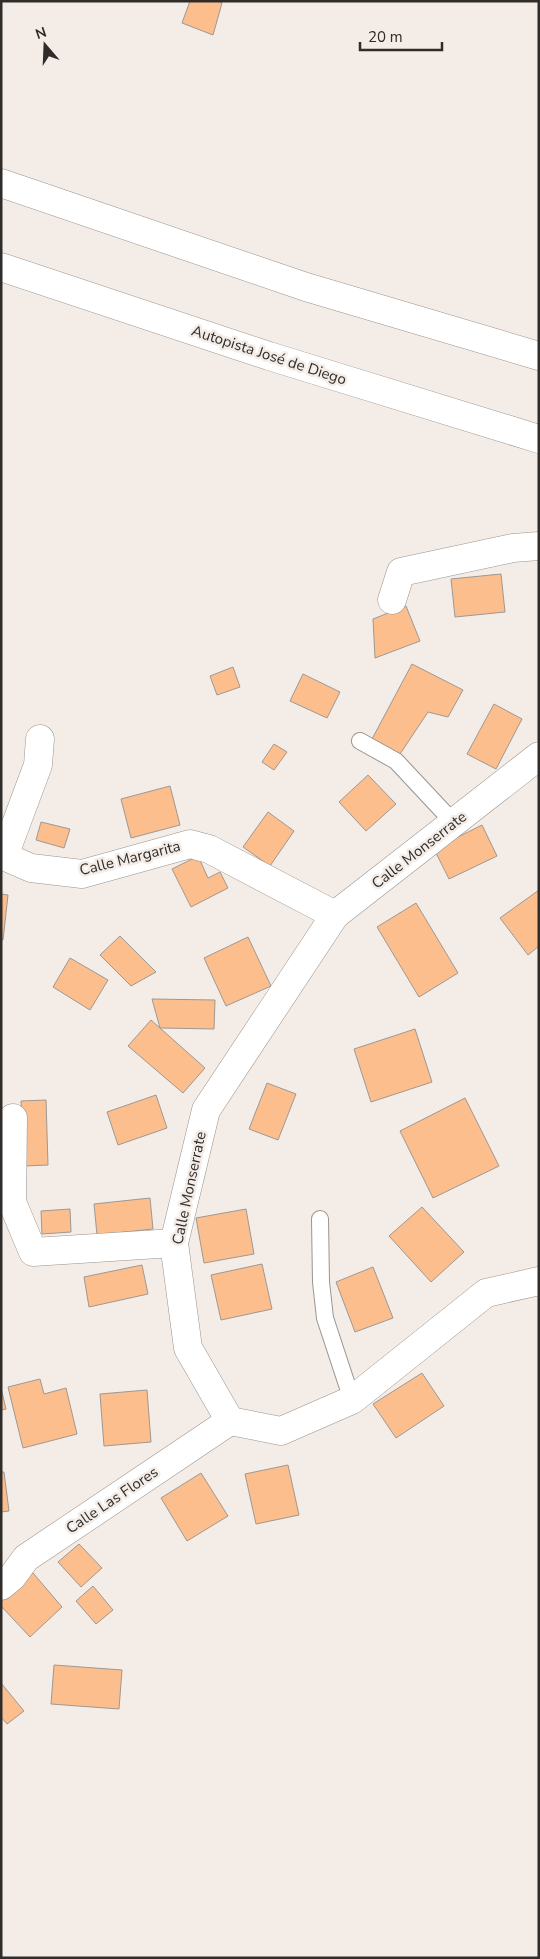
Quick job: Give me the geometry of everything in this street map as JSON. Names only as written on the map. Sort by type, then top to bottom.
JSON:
[{"type":"main road","points":[[1,184],[306,287],[532,354]]},
{"type":"main road","name":"Autopista José de Diego","points":[[1,267],[268,356],[528,436]]},
{"type":"main road","points":[[392,600],[401,572],[513,548],[539,546]]},
{"type":"main road","points":[[3,856],[38,766],[40,739]]},
{"type":"main road","name":"Calle Monserrate","points":[[230,1421],[188,1348],[174,1243],[206,1110],[336,915],[539,756]]},
{"type":"main road","name":"Calle Margarita","points":[[3,856],[31,868],[82,874],[190,844],[209,849],[336,915]]},
{"type":"main road","points":[[13,1118],[12,1202],[33,1252],[174,1243]]},
{"type":"main road","points":[[230,1421],[281,1431],[352,1400],[486,1293],[539,1281]]},
{"type":"main road","name":"Calle Las Flores","points":[[5,1578],[26,1558],[230,1421]]},
{"type":"lane","points":[[360,742],[396,761],[454,823]]},
{"type":"lane","points":[[320,1219],[321,1282],[325,1318],[352,1400]]},
{"type":"building","points":[[190,1],[218,1],[222,3],[213,35],[182,23]]},
{"type":"building","points":[[501,574],[505,612],[455,617],[451,579]]},
{"type":"building","points":[[406,606],[420,641],[375,658],[373,619]]},
{"type":"building","points":[[412,664],[463,690],[448,717],[428,712],[400,754],[372,739]]},
{"type":"building","points":[[233,667],[240,687],[217,695],[210,676]]},
{"type":"building","points":[[303,674],[340,692],[327,718],[290,701]]},
{"type":"building","points":[[494,704],[522,719],[496,769],[467,754]]},
{"type":"building","points":[[274,744],[287,752],[274,770],[262,762]]},
{"type":"building","points":[[368,775],[396,804],[366,831],[339,802]]},
{"type":"building","points":[[170,786],[180,825],[131,838],[121,799]]},
{"type":"building","points":[[268,812],[294,831],[270,866],[243,847]]},
{"type":"building","points":[[41,822],[70,829],[64,848],[36,840]]},
{"type":"building","points":[[482,825],[497,856],[449,879],[434,849]]},
{"type":"building","points":[[198,856],[208,878],[220,872],[228,888],[191,907],[172,869]]},
{"type":"building","points":[[539,890],[539,946],[528,955],[500,918]]},
{"type":"building","points":[[1,894],[8,895],[3,940],[1,940]]},
{"type":"building","points":[[416,903],[458,973],[419,997],[377,927]]},
{"type":"building","points":[[120,936],[156,972],[131,986],[100,955]]},
{"type":"building","points":[[248,937],[271,986],[226,1006],[204,958]]},
{"type":"building","points":[[70,958],[108,980],[90,1010],[53,987]]},
{"type":"building","points":[[152,999],[215,1000],[214,1029],[160,1028]]},
{"type":"building","points":[[151,1020],[205,1068],[183,1093],[128,1046]]},
{"type":"building","points":[[415,1029],[432,1082],[371,1102],[354,1049]]},
{"type":"building","points":[[267,1083],[296,1094],[278,1140],[249,1129]]},
{"type":"building","points":[[156,1095],[167,1128],[118,1145],[107,1112]]},
{"type":"building","points":[[465,1098],[499,1166],[433,1198],[400,1131]]},
{"type":"building","points":[[46,1100],[48,1165],[24,1166],[21,1101]]},
{"type":"building","points":[[150,1198],[153,1229],[97,1235],[94,1204]]},
{"type":"building","points":[[422,1207],[464,1252],[431,1282],[389,1236]]},
{"type":"building","points":[[70,1209],[71,1232],[42,1234],[41,1211]]},
{"type":"building","points":[[246,1209],[254,1254],[204,1263],[196,1218]]},
{"type":"building","points":[[262,1264],[272,1309],[221,1320],[211,1275]]},
{"type":"building","points":[[142,1265],[148,1294],[89,1307],[84,1277]]},
{"type":"building","points":[[373,1267],[393,1318],[355,1332],[336,1282]]},
{"type":"building","points":[[422,1373],[444,1406],[396,1438],[373,1404]]},
{"type":"building","points":[[40,1379],[44,1394],[66,1388],[77,1434],[23,1448],[8,1387]]},
{"type":"building","points":[[1,1388],[6,1409],[1,1410]]},
{"type":"building","points":[[147,1390],[151,1442],[104,1446],[100,1394]]},
{"type":"building","points":[[288,1465],[299,1515],[256,1524],[245,1474]]},
{"type":"building","points":[[1,1472],[4,1472],[9,1511],[1,1512]]},
{"type":"building","points":[[201,1473],[228,1516],[187,1541],[161,1498]]},
{"type":"building","points":[[79,1544],[102,1568],[81,1587],[58,1562]]},
{"type":"building","points":[[33,1573],[62,1607],[30,1637],[1,1606],[1,1601]]},
{"type":"building","points":[[93,1586],[113,1610],[96,1624],[76,1601]]},
{"type":"building","points":[[54,1665],[122,1670],[119,1709],[51,1704]]},
{"type":"building","points":[[1,1683],[24,1711],[7,1724],[1,1717]]}]
